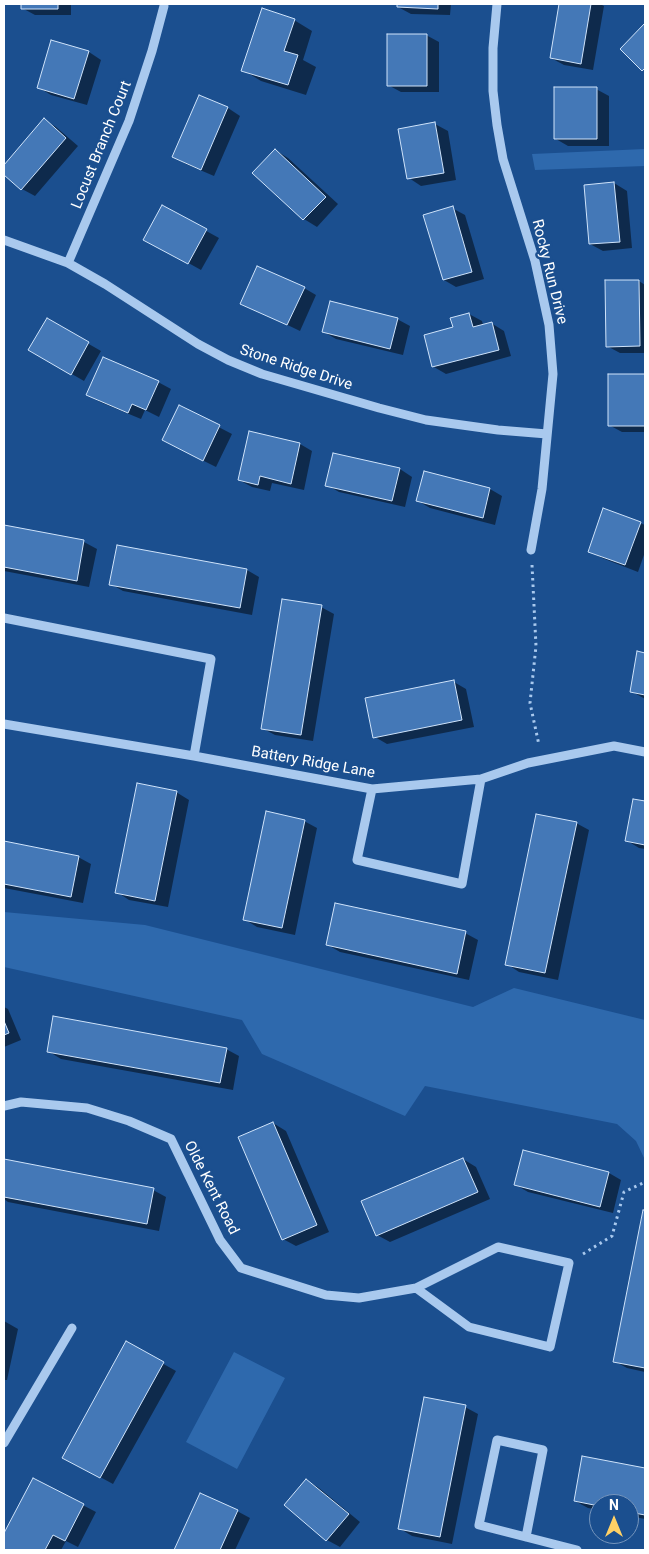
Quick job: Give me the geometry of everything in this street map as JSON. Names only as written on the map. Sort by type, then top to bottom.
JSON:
[{"type":"street","name":"Rocky Run Drive","points":[[497,4],[493,57],[493,91],[497,125],[503,159],[535,261],[549,326],[553,374],[542,489],[531,550]]},
{"type":"street","name":"Locust Branch Court","points":[[68,263],[129,122],[152,51],[164,6]]},
{"type":"street","name":"Stone Ridge Drive","points":[[4,240],[68,263],[105,284],[198,344],[228,360],[262,374],[426,420],[498,430],[548,434]]},
{"type":"street","points":[[4,618],[212,660],[194,756]]},
{"type":"street","name":"Battery Ridge Lane","points":[[4,724],[194,756],[372,789],[481,779],[528,763],[614,746],[645,752]]},
{"type":"street","points":[[372,789],[357,860],[462,884],[481,779]]},
{"type":"street","name":"Olde Kent Road","points":[[4,1106],[21,1102],[87,1108],[129,1121],[171,1139],[220,1240],[242,1268],[326,1295],[359,1298],[416,1288],[498,1247],[569,1263]]},
{"type":"street","points":[[416,1288],[469,1327],[550,1347],[569,1263]]},
{"type":"street","points":[[4,1443],[7,1433],[72,1328]]},
{"type":"street","points":[[526,1537],[543,1450],[497,1440],[478,1525],[526,1537],[578,1550]]},
{"type":"path","points":[[531,550],[536,646],[530,703],[544,761]]},
{"type":"path","points":[[569,1263],[612,1236],[624,1192],[645,1182]]},
{"type":"shaded area","points":[[645,149],[645,166],[535,170],[532,154]]},
{"type":"shaded area","points":[[4,912],[145,925],[473,1007],[514,988],[645,1020],[645,1160],[636,1141],[617,1124],[425,1086],[405,1116],[262,1054],[242,1020],[4,967]]},
{"type":"shaded area","points":[[234,1352],[285,1378],[237,1469],[186,1442]]},
{"type":"building","points":[[21,4],[58,4],[58,9],[21,9]]},
{"type":"building","points":[[397,4],[438,4],[438,9],[397,7]]},
{"type":"building","points":[[559,4],[591,4],[581,64],[550,58]]},
{"type":"building","points":[[262,8],[295,19],[284,51],[298,55],[288,85],[241,71]]},
{"type":"building","points":[[645,23],[645,68],[642,71],[620,49]]},
{"type":"building","points":[[387,34],[427,34],[427,86],[387,86]]},
{"type":"building","points":[[51,40],[89,51],[74,99],[37,88]]},
{"type":"building","points":[[554,87],[597,87],[597,139],[554,139]]},
{"type":"building","points":[[199,95],[228,107],[201,170],[172,157]]},
{"type":"building","points":[[44,118],[66,138],[21,190],[4,175],[4,165]]},
{"type":"building","points":[[435,122],[444,173],[407,179],[398,129]]},
{"type":"building","points":[[275,149],[326,197],[303,220],[252,173]]},
{"type":"building","points":[[614,182],[620,242],[589,244],[584,185]]},
{"type":"building","points":[[162,205],[207,229],[188,264],[143,240]]},
{"type":"building","points":[[453,206],[472,272],[443,280],[423,215]]},
{"type":"building","points":[[257,266],[305,287],[287,325],[240,304]]},
{"type":"building","points":[[605,280],[639,280],[640,346],[606,347]]},
{"type":"building","points":[[330,301],[398,318],[390,349],[322,332]]},
{"type":"building","points":[[469,313],[473,327],[492,322],[499,350],[432,367],[424,335],[453,327],[450,318]]},
{"type":"building","points":[[47,318],[89,342],[71,375],[28,350]]},
{"type":"building","points":[[103,357],[159,381],[146,410],[132,404],[128,413],[86,395]]},
{"type":"building","points":[[608,374],[645,374],[645,426],[608,426]]},
{"type":"building","points":[[179,405],[220,425],[203,461],[162,440]]},
{"type":"building","points":[[249,431],[300,443],[291,484],[260,476],[258,485],[238,480]]},
{"type":"building","points":[[333,453],[400,468],[392,501],[325,486]]},
{"type":"building","points":[[424,471],[490,488],[483,518],[416,501]]},
{"type":"building","points":[[603,508],[641,522],[625,565],[588,552]]},
{"type":"building","points":[[4,525],[84,540],[77,581],[4,567]]},
{"type":"building","points":[[117,545],[247,569],[240,608],[109,585]]},
{"type":"building","points":[[282,599],[322,605],[301,735],[261,729]]},
{"type":"building","points":[[637,651],[645,653],[645,695],[630,692]]},
{"type":"building","points":[[454,680],[462,720],[373,738],[365,698]]},
{"type":"building","points":[[137,783],[177,791],[155,901],[115,893]]},
{"type":"building","points":[[633,799],[645,801],[645,845],[625,841]]},
{"type":"building","points":[[266,811],[305,820],[282,928],[243,920]]},
{"type":"building","points":[[536,814],[577,822],[545,973],[505,965]]},
{"type":"building","points":[[4,841],[79,856],[71,897],[4,884]]},
{"type":"building","points":[[335,903],[466,931],[457,974],[326,945]]},
{"type":"building","points":[[53,1016],[227,1048],[220,1083],[47,1052]]},
{"type":"building","points":[[4,1021],[9,1033],[4,1035]]},
{"type":"building","points":[[273,1122],[317,1225],[282,1240],[238,1137]]},
{"type":"building","points":[[523,1150],[609,1172],[600,1207],[514,1185]]},
{"type":"building","points":[[463,1158],[478,1192],[376,1236],[361,1201]]},
{"type":"building","points":[[4,1159],[154,1188],[147,1224],[4,1197]]},
{"type":"building","points":[[643,1210],[645,1210],[645,1368],[613,1362]]},
{"type":"building","points":[[126,1341],[164,1362],[100,1478],[62,1458]]},
{"type":"building","points":[[424,1397],[466,1405],[440,1537],[398,1529]]},
{"type":"building","points":[[582,1456],[645,1468],[645,1515],[639,1514],[639,1494],[589,1494],[589,1504],[574,1501]]},
{"type":"building","points":[[33,1478],[84,1504],[65,1541],[53,1535],[45,1550],[4,1550],[4,1533]]},
{"type":"building","points":[[306,1479],[349,1514],[326,1541],[284,1505]]},
{"type":"building","points":[[200,1493],[238,1510],[220,1550],[174,1550]]}]
